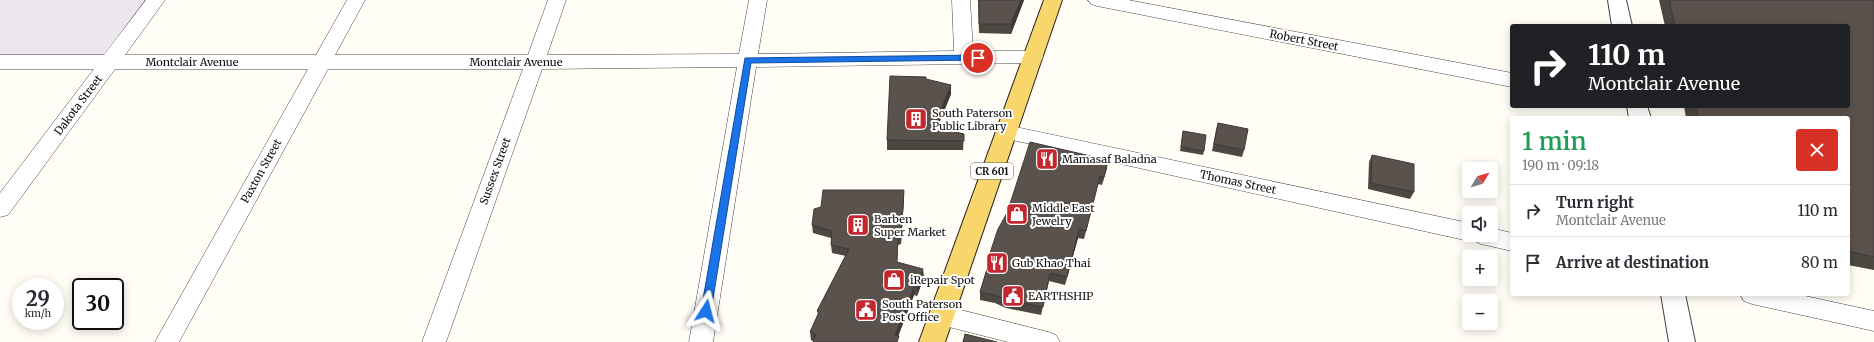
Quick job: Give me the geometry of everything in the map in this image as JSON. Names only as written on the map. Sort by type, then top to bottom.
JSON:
[{"type":"main road","name":"CR 601","points":[[932,342],[1053,0]]},
{"type":"street","name":"Dakota Street","points":[[0,209],[156,0]]},
{"type":"street","name":"Paxton Street","points":[[167,342],[356,0]]},
{"type":"street","name":"Sussex Street","points":[[434,342],[557,0]]},
{"type":"street","points":[[701,342],[758,0]]},
{"type":"street","points":[[961,0],[964,58]]},
{"type":"street","name":"Robert Street","points":[[1097,0],[1510,80]]},
{"type":"street","points":[[1617,0],[1622,24]]},
{"type":"street","name":"Montclair Avenue","points":[[0,62],[534,62],[1033,57]]},
{"type":"street","name":"Thomas Street","points":[[1006,132],[1462,230]]},
{"type":"street","points":[[1498,239],[1510,242]]},
{"type":"street","points":[[1673,296],[1682,342]]},
{"type":"street","points":[[1761,296],[1874,321]]},
{"type":"street","points":[[941,315],[1048,342]]},
{"type":"shaded area","points":[[0,0],[156,0],[105,69],[0,66]]},
{"type":"building","points":[[979,0],[1021,0],[1011,24],[979,24]]},
{"type":"building","points":[[1669,0],[1874,0],[1874,257],[1850,251],[1850,116],[1698,116],[1696,108],[1850,108],[1850,24],[1675,24]]},
{"type":"building","name":"South Paterson Public Library","points":[[890,76],[926,77],[926,79],[951,85],[934,127],[964,134],[964,141],[887,140]]},
{"type":"building","points":[[1218,123],[1248,129],[1244,150],[1214,144]]},
{"type":"building","points":[[1183,131],[1206,135],[1204,151],[1181,147]]},
{"type":"building","points":[[1030,142],[1108,160],[1104,177],[1100,176],[1086,231],[1079,229],[1067,277],[1050,273],[1043,307],[1007,300],[995,295],[980,292],[990,259],[988,259],[998,229],[1007,213]]},
{"type":"building","points":[[1372,155],[1414,164],[1414,192],[1371,183]]},
{"type":"building","points":[[823,190],[904,190],[901,236],[898,236],[897,262],[923,269],[917,288],[914,287],[895,335],[899,336],[897,342],[813,342],[816,334],[810,332],[819,312],[817,311],[849,249],[831,245],[832,231],[812,225],[814,209],[821,207]]},
{"type":"building","points":[[965,334],[997,342],[963,342]]},
{"type":"place","name":"South Paterson Public Library","points":[[916,119]]},
{"type":"place","name":"Mamasaf Baladna","points":[[1047,159]]},
{"type":"place","name":"Middle East Jewelry","points":[[1017,214]]},
{"type":"place","name":"Barben Super Market","points":[[858,225]]},
{"type":"place","name":"Gub Khao Thai","points":[[997,263]]},
{"type":"place","name":"iRepair Spot","points":[[894,280]]},
{"type":"place","name":"EARTHSHIP","points":[[1013,296]]},
{"type":"place","name":"South Paterson Post Office","points":[[866,310]]},
{"type":"route","points":[[706,311],[748,60],[978,58]]}]
